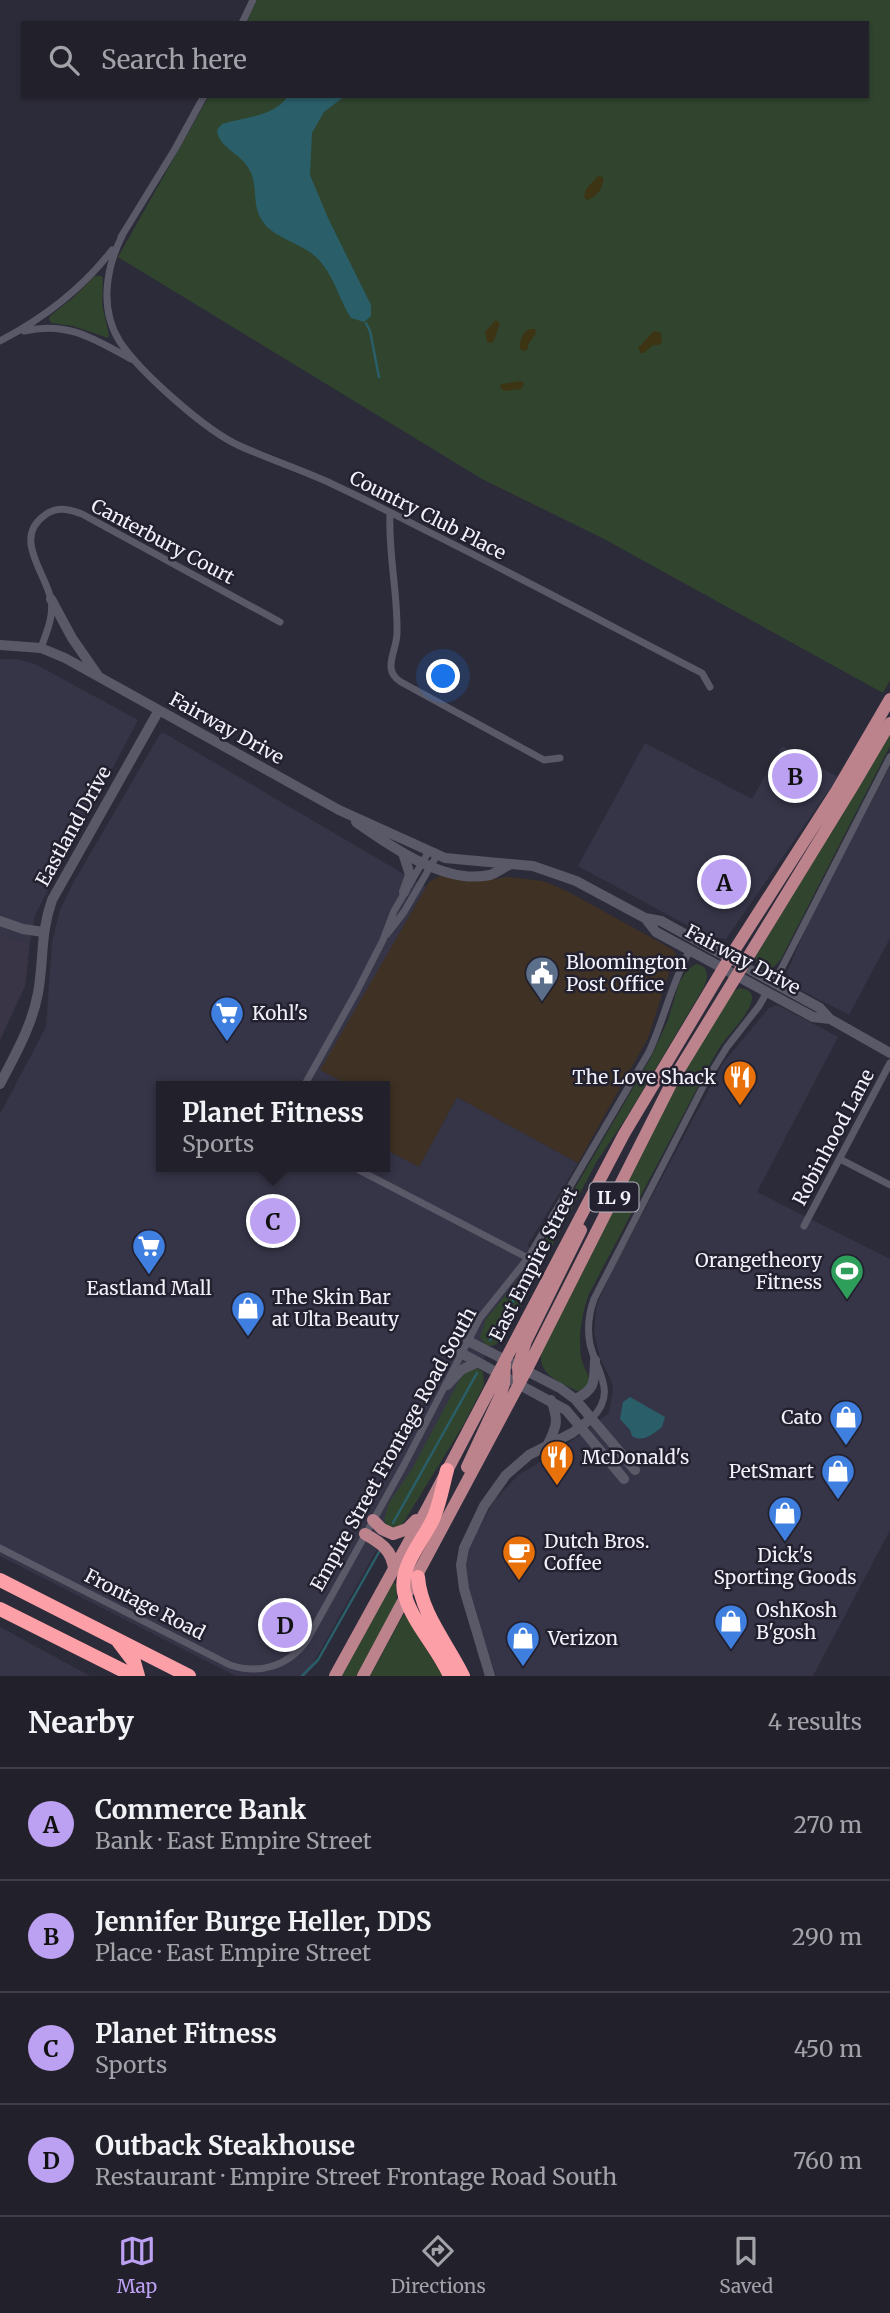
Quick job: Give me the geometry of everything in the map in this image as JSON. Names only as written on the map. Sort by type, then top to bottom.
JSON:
[{"type":"highway","points":[[447,1470],[434,1516],[405,1576],[403,1591],[450,1676]]},
{"type":"highway","points":[[418,1577],[424,1608],[463,1676]]},
{"type":"highway","points":[[0,1580],[189,1676]]},
{"type":"highway","points":[[0,1609],[136,1676]]},
{"type":"highway","points":[[116,1638],[134,1662],[136,1676]]},
{"type":"highway","points":[[100,1659],[114,1676]]},
{"type":"main road","points":[[51,599],[72,638],[98,677]]},
{"type":"main road","points":[[0,645],[41,648]]},
{"type":"main road","name":"Fairway Drive","points":[[41,648],[65,658],[339,810],[433,853],[457,860],[547,869],[576,881],[645,918],[661,921],[770,988],[820,1008],[830,1019],[890,1053]]},
{"type":"main road","name":"East Empire Street","points":[[335,1676],[501,1374],[505,1360],[630,1123],[726,962],[837,790],[890,699]]},
{"type":"main road","name":"Eastland Drive","points":[[0,1084],[34,1014],[40,984],[43,932],[61,879],[159,710]]},
{"type":"main road","name":"IL 9","points":[[363,1676],[519,1384],[522,1369],[674,1078],[890,723]]},
{"type":"main road","name":"Fairway Drive","points":[[339,810],[403,853],[451,873],[491,875],[511,864]]},
{"type":"main road","points":[[403,853],[410,875],[404,892]]},
{"type":"main road","name":"Fairway Drive","points":[[645,918],[656,932],[690,950],[726,962]]},
{"type":"main road","points":[[0,921],[43,932]]},
{"type":"main road","points":[[522,1369],[526,1341],[585,1221],[588,1200]]},
{"type":"main road","points":[[468,1341],[575,1399],[635,1470]]},
{"type":"main road","points":[[461,1353],[566,1410],[624,1479]]},
{"type":"main road","points":[[575,1399],[590,1390],[594,1382],[595,1360]]},
{"type":"main road","points":[[447,1385],[461,1370],[478,1362]]},
{"type":"main road","points":[[460,1497],[459,1484],[500,1396],[501,1374]]},
{"type":"main road","points":[[547,1446],[557,1417],[551,1400]]},
{"type":"main road","points":[[491,1676],[464,1589],[461,1564],[464,1548],[484,1506],[506,1475],[529,1455],[592,1418]]},
{"type":"main road","points":[[373,1520],[388,1532],[402,1532],[428,1507]]},
{"type":"main road","points":[[365,1534],[387,1549],[392,1556],[394,1569]]},
{"type":"street","points":[[243,21],[253,0]]},
{"type":"street","name":"Country Club Place","points":[[203,98],[122,236],[108,274],[107,305],[114,331],[136,362],[176,400],[239,446],[349,492],[702,673],[710,687]]},
{"type":"street","name":"Country Club Place","points":[[0,341],[34,322],[75,289],[107,257],[122,236]]},
{"type":"street","name":"Country Club Place","points":[[17,332],[50,327],[70,330],[93,338],[136,362]]},
{"type":"street","name":"Canterbury Court","points":[[51,599],[32,553],[30,539],[33,528],[44,515],[67,509],[82,514],[280,622]]},
{"type":"street","points":[[390,513],[389,532],[398,631],[390,664],[393,675],[401,682],[544,760],[560,758]]},
{"type":"street","points":[[41,648],[52,612],[51,599]]},
{"type":"street","points":[[592,1418],[600,1407],[605,1389],[590,1345],[590,1309],[598,1288],[706,1081],[770,988],[890,757]]},
{"type":"street","points":[[383,940],[404,912],[433,853]]},
{"type":"street","points":[[307,1081],[344,1016],[404,892],[427,864]]},
{"type":"street","name":"Empire Street Frontage Road South","points":[[279,1664],[292,1657],[307,1640],[485,1311],[528,1258],[649,1052],[677,974],[690,950]]},
{"type":"street","name":"Robinhood Lane","points":[[804,1226],[890,1063]]},
{"type":"street","points":[[840,1159],[890,1185]]},
{"type":"street","points":[[363,1172],[528,1258]]},
{"type":"street","name":"Frontage Road","points":[[0,1548],[230,1665],[251,1670],[279,1664]]},
{"type":"shaded area","points":[[286,98],[342,98],[324,112],[312,133],[310,175],[371,305],[371,316],[364,322],[351,318],[332,278],[316,257],[274,232],[263,222],[257,208],[251,173],[218,136],[217,130],[222,124],[267,112]]},
{"type":"shaded area","points":[[0,659],[18,659],[37,665],[138,720],[35,915],[30,943],[0,935]]},
{"type":"shaded area","points":[[164,733],[426,887],[321,1070],[341,1081],[156,1081],[156,1172],[390,1172],[390,1152],[419,1167],[457,1097],[578,1163],[527,1246],[542,1255],[306,1676],[236,1676],[0,1556],[0,1114],[46,1027],[52,942],[60,910],[160,734]]},
{"type":"shaded area","points":[[645,743],[752,799],[782,746],[838,777],[726,939],[707,936],[578,866]]},
{"type":"shaded area","points":[[890,766],[890,938],[849,1015],[791,985],[787,972],[809,921]]},
{"type":"shaded area","points":[[440,876],[486,880],[507,877],[543,881],[565,890],[672,949],[676,954],[648,1038],[578,1163],[457,1097],[419,1167],[390,1152],[390,1081],[341,1081],[320,1070],[429,882]]},
{"type":"shaded area","points":[[0,935],[30,943],[25,986],[0,1040]]},
{"type":"shaded area","points":[[778,1005],[838,1037],[757,1192],[890,1259],[890,1530],[813,1676],[496,1676],[468,1589],[465,1572],[468,1548],[494,1501],[518,1475],[554,1454],[609,1413],[613,1389],[600,1358],[594,1332],[597,1304],[723,1063],[769,1008]]},
{"type":"shaded area","points":[[630,1397],[665,1417],[662,1427],[644,1438],[632,1436],[620,1419],[623,1402]]},
{"type":"shaded area","points":[[0,1627],[90,1676],[0,1676]]},
{"type":"green space","points":[[257,0],[890,0],[890,680],[883,693],[604,539],[482,479],[118,257],[208,98],[869,98],[869,21],[247,21]]},
{"type":"green space","points":[[95,276],[103,278],[102,304],[108,338],[73,326],[51,323],[50,316]]},
{"type":"green space","points":[[890,734],[890,746],[781,959],[770,969],[763,969],[756,964],[756,956]]},
{"type":"green space","points":[[696,964],[706,970],[704,987],[628,1115],[597,1161],[506,1334],[495,1345],[486,1345],[480,1337],[486,1319],[532,1262],[651,1057],[668,1020],[679,983],[687,970]]},
{"type":"green space","points":[[739,988],[748,991],[752,996],[751,1003],[710,1064],[589,1294],[580,1341],[582,1360],[590,1383],[582,1391],[577,1391],[547,1373],[541,1362],[541,1354],[681,1076],[732,993]]},
{"type":"green space","points":[[477,1368],[483,1372],[484,1385],[464,1424],[402,1525],[396,1530],[387,1526],[384,1520],[389,1503],[412,1469],[464,1372]]},
{"type":"green space","points":[[393,1582],[396,1584],[397,1603],[357,1676],[340,1676]]},
{"type":"green space","points":[[405,1615],[443,1676],[370,1676]]},
{"type":"sand","points":[[598,176],[603,177],[601,188],[594,197],[587,200],[584,197],[586,189]]},
{"type":"sand","points":[[496,320],[500,323],[494,341],[487,342],[485,332]]},
{"type":"sand","points":[[529,329],[535,329],[536,333],[527,350],[523,351],[520,349],[521,340]]},
{"type":"sand","points":[[654,331],[661,333],[662,342],[641,353],[638,348]]},
{"type":"sand","points":[[522,381],[524,384],[521,389],[504,391],[500,387],[501,384]]},
{"type":"waterway","points":[[366,323],[379,377]]},
{"type":"waterway","points":[[490,1340],[513,1301]]},
{"type":"waterway","points":[[393,1523],[477,1373]]},
{"type":"waterway","points":[[302,1676],[318,1660],[379,1552]]},
{"type":"place","name":"Jennifer Burge Heller, DDS","points":[[795,776]]},
{"type":"place","name":"Commerce Bank","points":[[724,882]]},
{"type":"place","name":"Bloomington Post Office","points":[[542,1003]]},
{"type":"place","name":"Kohl's","points":[[227,1043]]},
{"type":"place","name":"The Love Shack","points":[[740,1107]]},
{"type":"place","name":"Planet Fitness","points":[[273,1221]]},
{"type":"place","name":"Eastland Mall","points":[[149,1276]]},
{"type":"place","name":"Orangetheory Fitness","points":[[847,1301]]},
{"type":"place","name":"The Skin Bar at Ulta Beauty","points":[[248,1338]]},
{"type":"place","name":"Cato","points":[[846,1447]]},
{"type":"place","name":"McDonald's","points":[[557,1487]]},
{"type":"place","name":"PetSmart","points":[[838,1501]]},
{"type":"place","name":"Dick's Sporting Goods","points":[[785,1543]]},
{"type":"place","name":"Dutch Bros. Coffee","points":[[519,1582]]},
{"type":"place","name":"Outback Steakhouse","points":[[285,1625]]},
{"type":"place","name":"OshKosh B'gosh","points":[[731,1651]]},
{"type":"place","name":"Verizon","points":[[523,1668]]}]
